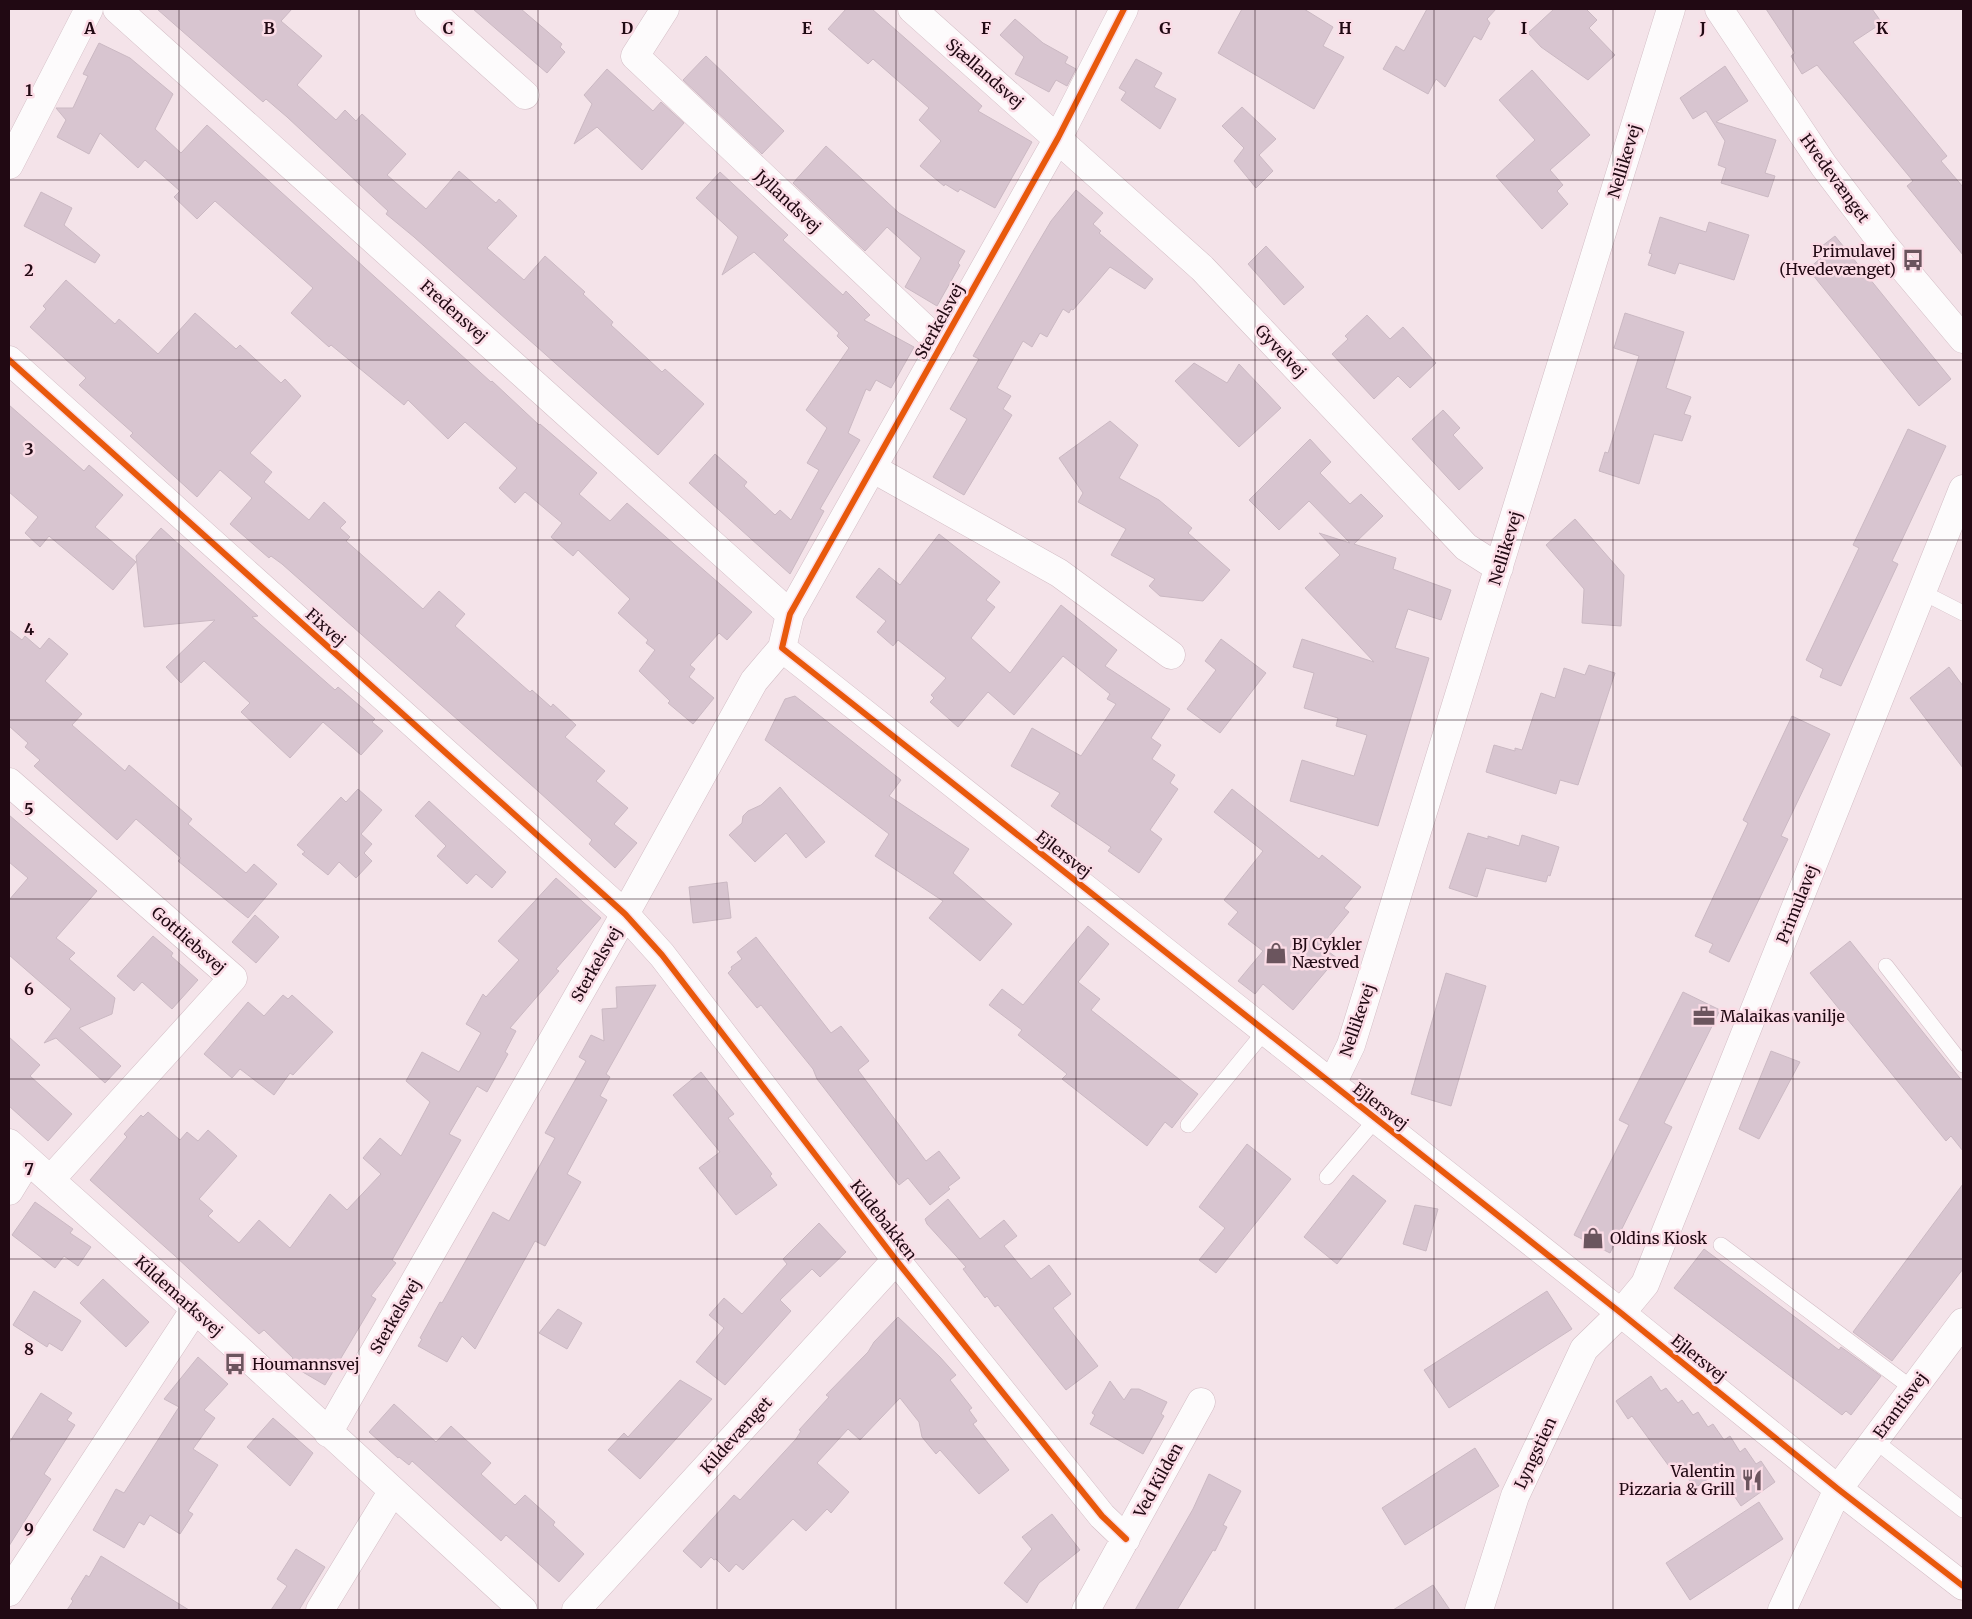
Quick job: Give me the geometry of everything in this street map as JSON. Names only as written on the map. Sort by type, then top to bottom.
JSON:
[{"type":"street","points":[[9,165],[89,9]]},
{"type":"street","name":"Fredensvej","points":[[117,9],[790,614]]},
{"type":"street","points":[[429,9],[525,95]]},
{"type":"street","name":"Jyllandsvej","points":[[665,9],[634,56],[942,345]]},
{"type":"street","name":"Sjællandsvej","points":[[912,9],[1058,138]]},
{"type":"street","name":"Sterkelsvej","points":[[328,1433],[626,914],[754,682],[782,648],[790,614],[1058,138],[1124,9]]},
{"type":"street","name":"Nellikevej","points":[[1332,1084],[1351,1045],[1671,9]]},
{"type":"street","name":"Hvedevænget","points":[[1719,9],[1824,166],[1884,245],[1963,339]]},
{"type":"street","name":"Gyvelvej","points":[[1058,138],[1202,268],[1466,547],[1499,568]]},
{"type":"street","name":"Fixvej","points":[[9,360],[626,914]]},
{"type":"street","points":[[872,468],[1059,573],[1170,655]]},
{"type":"street","name":"Primulavej","points":[[1621,1313],[1644,1284],[1963,489]]},
{"type":"street","name":"Ejlersvej","points":[[782,648],[1621,1313],[1838,1489],[1963,1586]]},
{"type":"street","name":"Gottliebsvej","points":[[9,782],[233,978],[51,1180]]},
{"type":"street","name":"Kildebakken","points":[[626,914],[662,955],[896,1260],[1102,1516],[1126,1539]]},
{"type":"street","points":[[9,1191],[18,1152]]},
{"type":"street","name":"Kildemarksvej","points":[[18,1152],[195,1309],[392,1492],[523,1610]]},
{"type":"street","name":"Kildevænget","points":[[576,1610],[896,1260]]},
{"type":"street","points":[[9,1592],[195,1309]]},
{"type":"street","name":"Lyngstien","points":[[1479,1610],[1515,1496],[1580,1356],[1584,1349],[1621,1313]]},
{"type":"street","name":"Erantisvej","points":[[1782,1610],[1838,1489],[1963,1322]]},
{"type":"street","name":"Ved Kilden","points":[[1086,1610],[1201,1402]]},
{"type":"street","points":[[320,1610],[392,1492]]},
{"type":"lane","points":[[1922,592],[1963,613]]},
{"type":"lane","points":[[1886,966],[1963,1065]]},
{"type":"lane","points":[[1188,1125],[1265,1030]]},
{"type":"lane","points":[[1326,1177],[1376,1119]]},
{"type":"lane","points":[[1722,1245],[1912,1390]]},
{"type":"lane","points":[[1874,1440],[1963,1510]]},
{"type":"building","points":[[157,9],[292,9],[281,21],[322,56],[297,85],[336,120],[345,110],[356,121],[362,114],[406,154],[387,175],[426,209],[459,171],[496,203],[499,199],[517,216],[487,248],[524,280],[545,256],[585,292],[583,294],[613,322],[611,325],[662,372],[665,369],[704,404],[658,455],[386,214],[388,211],[287,117],[266,99],[263,102]]},
{"type":"building","points":[[473,9],[521,9],[562,44],[560,47],[565,52],[547,73]]},
{"type":"building","points":[[846,9],[872,9],[982,106],[978,111],[1032,142],[995,208],[960,189],[958,192],[945,184],[944,186],[920,166],[941,141],[919,120],[929,108],[873,59],[868,64],[828,29]]},
{"type":"building","points":[[1242,9],[1304,9],[1333,27],[1323,46],[1344,57],[1314,109],[1218,53]]},
{"type":"building","points":[[1427,9],[1496,9],[1487,19],[1490,23],[1481,40],[1474,36],[1445,87],[1436,79],[1428,94],[1383,69],[1396,46],[1404,51]]},
{"type":"building","points":[[1554,9],[1586,9],[1597,20],[1589,28],[1615,55],[1588,80],[1541,47],[1528,33]]},
{"type":"building","points":[[1766,9],[1872,9],[1882,23],[1853,42],[1947,156],[1941,161],[1963,187],[1963,255],[1907,186],[1913,181],[1817,65],[1802,74],[1791,56],[1795,53]]},
{"type":"building","points":[[1015,19],[1043,43],[1068,57],[1065,63],[1076,69],[1067,86],[1056,80],[1049,92],[1015,74],[1024,57],[1000,35]]},
{"type":"building","points":[[99,43],[130,58],[173,94],[155,129],[181,153],[207,125],[539,425],[597,473],[579,494],[610,521],[627,503],[752,612],[727,640],[719,633],[690,665],[695,669],[689,677],[714,698],[693,724],[668,703],[670,701],[639,671],[655,650],[646,643],[648,640],[618,613],[630,599],[578,550],[573,556],[551,537],[562,523],[525,492],[515,503],[499,488],[517,468],[465,422],[448,439],[408,400],[404,405],[331,345],[329,347],[291,313],[313,288],[215,201],[197,219],[174,197],[180,191],[145,160],[138,168],[100,133],[89,154],[57,137],[66,120],[56,108],[73,108],[88,76],[83,74]]},
{"type":"building","points":[[706,56],[784,131],[762,154],[683,80]]},
{"type":"building","points":[[1136,59],[1162,73],[1154,87],[1176,99],[1160,129],[1121,100],[1126,92],[1119,88]]},
{"type":"building","points":[[1725,66],[1748,101],[1716,122],[1776,140],[1765,173],[1775,176],[1768,197],[1721,183],[1726,168],[1718,165],[1725,141],[1706,111],[1693,119],[1680,98]]},
{"type":"building","points":[[607,69],[653,111],[661,102],[684,123],[642,170],[597,127],[574,144],[592,104],[584,95]]},
{"type":"building","points":[[1532,70],[1590,135],[1550,170],[1563,185],[1557,191],[1568,204],[1542,229],[1496,176],[1535,140],[1499,100]]},
{"type":"building","points":[[1242,107],[1276,139],[1259,155],[1273,171],[1256,188],[1234,161],[1244,148],[1222,126]]},
{"type":"building","points":[[826,146],[899,213],[965,251],[958,263],[960,265],[937,306],[905,287],[921,258],[887,227],[865,251],[793,183]]},
{"type":"building","points":[[720,172],[788,235],[783,240],[843,295],[846,291],[870,315],[864,320],[914,347],[891,388],[876,380],[870,391],[866,389],[848,433],[860,440],[820,509],[824,511],[790,574],[689,483],[715,454],[747,482],[744,486],[775,515],[780,510],[791,520],[819,470],[807,463],[827,428],[806,410],[849,348],[837,336],[839,333],[754,252],[722,275],[738,237],[696,198]]},
{"type":"building","points":[[1076,190],[1103,213],[1093,224],[1101,231],[1099,233],[1153,279],[1145,289],[1110,267],[1073,310],[1071,309],[1069,313],[1063,309],[1047,337],[1040,333],[1032,347],[1023,341],[997,388],[1011,396],[1003,409],[1012,415],[964,495],[933,477],[967,419],[950,409],[979,359],[973,356],[1032,253],[1051,221]]},
{"type":"building","points":[[41,192],[72,208],[64,225],[100,255],[95,263],[24,226]]},
{"type":"building","points":[[1660,217],[1706,232],[1709,222],[1749,235],[1734,280],[1679,263],[1675,274],[1648,265],[1652,254],[1649,253]]},
{"type":"building","points":[[1835,236],[1951,379],[1919,406],[1808,269],[1822,257],[1817,250]]},
{"type":"building","points":[[1266,246],[1304,287],[1284,305],[1248,264]]},
{"type":"building","points":[[66,280],[115,324],[119,319],[158,354],[195,313],[236,349],[240,345],[281,383],[285,379],[301,396],[250,453],[272,472],[264,482],[309,520],[324,502],[346,522],[340,528],[350,537],[346,541],[423,609],[439,591],[465,614],[455,626],[530,692],[532,690],[551,707],[553,704],[576,725],[565,737],[605,771],[596,781],[628,808],[614,824],[637,843],[615,868],[589,844],[592,840],[538,791],[282,564],[271,556],[269,558],[230,524],[252,498],[220,470],[197,497],[130,436],[133,433],[79,385],[86,378],[30,327],[46,309],[43,306]]},
{"type":"building","points":[[1625,313],[1684,332],[1666,388],[1691,397],[1684,414],[1691,416],[1682,441],[1654,434],[1639,484],[1599,471],[1605,452],[1608,453],[1639,356],[1614,348]]},
{"type":"building","points":[[1367,315],[1390,339],[1403,327],[1436,363],[1410,388],[1398,376],[1374,399],[1332,354],[1348,339],[1345,336]]},
{"type":"building","points":[[1194,363],[1227,383],[1239,364],[1281,408],[1239,447],[1175,381]]},
{"type":"building","points":[[9,405],[84,471],[89,465],[123,495],[95,527],[136,562],[113,590],[49,536],[40,547],[25,533],[38,517],[9,492]]},
{"type":"building","points":[[1443,410],[1460,428],[1453,435],[1483,468],[1459,490],[1412,439]]},
{"type":"building","points":[[1110,421],[1138,445],[1119,478],[1159,500],[1192,528],[1188,533],[1230,570],[1203,601],[1160,596],[1149,586],[1155,579],[1111,555],[1126,529],[1078,502],[1083,493],[1059,458]]},
{"type":"building","points":[[1908,429],[1946,446],[1892,561],[1898,564],[1841,686],[1820,677],[1823,669],[1806,660],[1859,548],[1853,545]]},
{"type":"building","points":[[1310,439],[1331,462],[1320,473],[1350,504],[1361,494],[1383,516],[1354,544],[1396,558],[1393,569],[1451,590],[1441,620],[1408,609],[1395,648],[1429,658],[1378,826],[1290,801],[1302,760],[1354,776],[1367,735],[1336,726],[1338,718],[1304,708],[1314,673],[1293,667],[1302,639],[1374,662],[1305,588],[1340,555],[1319,533],[1350,543],[1309,501],[1279,530],[1249,500]]},
{"type":"building","points":[[1575,519],[1624,575],[1621,626],[1582,623],[1584,589],[1546,545]]},
{"type":"building","points":[[161,528],[258,616],[252,617],[335,690],[338,687],[375,719],[372,722],[383,731],[361,755],[323,722],[290,758],[241,712],[250,703],[204,661],[181,683],[166,667],[215,620],[144,627],[136,556]]},
{"type":"building","points":[[939,534],[1000,582],[986,600],[995,607],[971,638],[1010,673],[1061,605],[1117,650],[1105,666],[1170,709],[1151,738],[1161,745],[1152,759],[1175,775],[1170,783],[1178,789],[1150,830],[1162,839],[1139,873],[1108,851],[1111,847],[1051,806],[1060,793],[1011,766],[1032,728],[1081,756],[1116,704],[1107,699],[1110,694],[1063,656],[1014,715],[988,692],[958,727],[930,702],[934,698],[931,695],[946,678],[898,640],[893,646],[877,632],[886,621],[856,597],[879,568],[900,585]]},
{"type":"building","points":[[9,630],[22,640],[25,636],[40,649],[49,638],[68,654],[45,681],[82,714],[72,725],[125,771],[129,765],[192,819],[188,824],[246,873],[254,864],[277,884],[248,918],[178,861],[181,858],[136,819],[117,840],[34,766],[40,760],[25,747],[28,743],[9,726]]},
{"type":"building","points":[[1221,639],[1266,673],[1220,733],[1187,709],[1216,670],[1205,661]]},
{"type":"building","points":[[1589,665],[1615,673],[1578,785],[1560,780],[1556,794],[1486,772],[1494,745],[1515,751],[1515,748],[1522,750],[1541,693],[1555,698],[1564,668],[1585,675]]},
{"type":"building","points":[[1949,667],[1963,686],[1963,768],[1910,698]]},
{"type":"building","points":[[795,696],[901,780],[889,796],[969,849],[953,873],[1012,924],[980,961],[929,918],[943,901],[875,856],[889,834],[765,740],[785,699]]},
{"type":"building","points":[[1792,716],[1830,734],[1781,836],[1788,839],[1729,962],[1709,952],[1713,944],[1695,936],[1748,823],[1743,820]]},
{"type":"building","points":[[780,787],[825,842],[806,858],[786,833],[755,862],[729,835],[742,823],[743,816],[748,811],[761,805]]},
{"type":"building","points":[[358,789],[382,810],[361,834],[372,844],[364,853],[372,861],[356,878],[339,862],[328,875],[302,854],[305,852],[297,845],[341,797],[346,802]]},
{"type":"building","points":[[1232,789],[1319,859],[1322,855],[1361,887],[1344,908],[1349,912],[1321,946],[1337,958],[1293,1010],[1263,984],[1255,994],[1238,981],[1263,951],[1228,924],[1238,912],[1224,900],[1263,851],[1214,812]]},
{"type":"building","points":[[429,801],[506,872],[492,888],[476,874],[467,884],[437,856],[446,846],[415,816]]},
{"type":"building","points":[[9,815],[97,891],[56,938],[75,953],[69,959],[115,998],[112,1014],[79,1028],[121,1066],[105,1083],[56,1038],[44,1043],[71,1009],[9,955],[9,900],[28,878],[9,862]]},
{"type":"building","points":[[1468,833],[1488,839],[1488,836],[1519,846],[1522,835],[1559,847],[1550,876],[1548,875],[1546,882],[1486,868],[1477,897],[1449,888]]},
{"type":"building","points":[[556,878],[601,918],[556,969],[559,971],[510,1028],[516,1031],[505,1052],[508,1054],[487,1092],[477,1086],[449,1134],[461,1140],[392,1260],[396,1263],[371,1296],[376,1299],[325,1385],[289,1364],[293,1358],[264,1330],[259,1334],[90,1180],[127,1137],[124,1134],[141,1115],[143,1117],[148,1112],[180,1140],[187,1132],[198,1141],[208,1130],[237,1156],[199,1199],[213,1211],[208,1216],[239,1243],[259,1220],[290,1248],[330,1194],[347,1210],[381,1174],[363,1158],[380,1138],[401,1156],[430,1102],[406,1081],[422,1052],[459,1072],[481,1033],[466,1024],[483,994],[486,997],[519,960],[498,941]]},
{"type":"building","points":[[727,882],[731,918],[693,923],[689,887]]},
{"type":"building","points":[[255,915],[279,937],[256,963],[232,942]]},
{"type":"building","points":[[1088,926],[1109,944],[1078,982],[1100,999],[1091,1010],[1198,1094],[1172,1128],[1165,1122],[1147,1146],[1062,1079],[1067,1074],[1018,1035],[1022,1030],[989,1005],[1002,989],[1023,1005]]},
{"type":"building","points":[[153,936],[173,953],[171,956],[198,980],[172,1009],[142,982],[134,991],[117,976]]},
{"type":"building","points":[[756,937],[831,1033],[841,1026],[869,1061],[858,1070],[926,1161],[939,1151],[960,1178],[930,1205],[908,1178],[899,1185],[817,1079],[813,1069],[761,1005],[757,1008],[728,973],[732,969],[731,967],[742,959],[737,952]]},
{"type":"building","points":[[1850,941],[1963,1082],[1963,1151],[1951,1136],[1946,1141],[1810,973]]},
{"type":"building","points":[[1446,973],[1486,986],[1451,1106],[1411,1094]]},
{"type":"building","points":[[656,985],[606,1074],[610,1077],[600,1096],[607,1100],[567,1174],[581,1182],[545,1246],[535,1241],[475,1349],[462,1336],[447,1362],[418,1346],[422,1339],[420,1338],[440,1302],[442,1303],[493,1212],[509,1221],[555,1138],[545,1133],[586,1061],[579,1057],[591,1035],[604,1041],[602,1009],[617,1008],[616,987]]},
{"type":"building","points":[[1683,992],[1720,1010],[1664,1123],[1672,1127],[1610,1253],[1574,1235],[1629,1125],[1619,1120]]},
{"type":"building","points":[[283,995],[288,999],[292,995],[333,1032],[293,1075],[290,1073],[274,1095],[240,1069],[232,1078],[204,1054],[248,1002],[264,1016]]},
{"type":"building","points":[[9,1037],[40,1065],[30,1076],[72,1114],[48,1141],[9,1106]]},
{"type":"building","points":[[1771,1051],[1800,1062],[1759,1139],[1739,1129]]},
{"type":"building","points":[[701,1072],[734,1114],[728,1118],[772,1174],[770,1176],[777,1185],[736,1215],[699,1168],[720,1152],[673,1095]]},
{"type":"building","points":[[1247,1144],[1291,1179],[1216,1273],[1199,1260],[1225,1228],[1199,1207]]},
{"type":"building","points":[[1353,1175],[1386,1201],[1337,1264],[1304,1237]]},
{"type":"building","points":[[1963,1184],[1963,1269],[1892,1361],[1853,1332]]},
{"type":"building","points":[[948,1199],[980,1239],[1004,1220],[1017,1236],[1004,1246],[1031,1279],[1049,1265],[1071,1294],[1053,1308],[1098,1366],[1066,1390],[998,1305],[995,1307],[987,1296],[985,1298],[963,1269],[966,1267],[927,1224],[925,1219]]},
{"type":"building","points":[[35,1202],[73,1229],[70,1233],[91,1247],[78,1266],[64,1256],[55,1268],[12,1235]]},
{"type":"building","points":[[1415,1205],[1438,1209],[1426,1251],[1403,1244]]},
{"type":"building","points":[[819,1223],[846,1252],[820,1277],[812,1269],[780,1300],[791,1311],[725,1385],[696,1362],[724,1328],[709,1315],[724,1298],[742,1314],[787,1264],[783,1259]]},
{"type":"building","points":[[1704,1249],[1839,1350],[1841,1347],[1881,1376],[1851,1415],[1846,1411],[1842,1415],[1674,1288]]},
{"type":"building","points":[[103,1279],[149,1322],[126,1347],[80,1303]]},
{"type":"building","points":[[34,1291],[81,1321],[62,1351],[49,1343],[47,1347],[13,1325]]},
{"type":"building","points":[[1547,1291],[1572,1329],[1449,1408],[1424,1370]]},
{"type":"building","points":[[558,1309],[582,1323],[567,1349],[539,1333]]},
{"type":"building","points":[[898,1317],[956,1375],[950,1380],[972,1408],[969,1410],[977,1421],[973,1424],[1009,1470],[979,1494],[940,1450],[936,1454],[922,1437],[919,1422],[900,1398],[860,1440],[848,1429],[817,1463],[849,1492],[831,1513],[827,1509],[806,1531],[793,1519],[743,1570],[736,1564],[729,1572],[716,1559],[714,1560],[711,1557],[701,1568],[683,1551],[734,1495],[740,1500],[796,1439],[801,1431],[799,1430],[829,1397],[826,1395],[868,1352],[874,1342]]},
{"type":"building","points":[[198,1357],[228,1384],[204,1410],[215,1418],[193,1449],[218,1465],[188,1511],[193,1514],[180,1534],[150,1515],[144,1525],[139,1522],[124,1548],[93,1530],[116,1489],[124,1493],[179,1407],[164,1399]]},
{"type":"building","points":[[1651,1376],[1661,1391],[1666,1388],[1678,1403],[1682,1400],[1693,1415],[1698,1412],[1708,1427],[1713,1424],[1724,1440],[1730,1436],[1740,1452],[1745,1448],[1756,1464],[1761,1461],[1775,1482],[1741,1506],[1718,1472],[1695,1488],[1681,1468],[1674,1473],[1632,1416],[1628,1419],[1616,1401]]},
{"type":"building","points":[[680,1380],[712,1399],[640,1479],[608,1450],[624,1433],[628,1437]]},
{"type":"building","points":[[1110,1381],[1124,1400],[1131,1389],[1139,1389],[1167,1402],[1161,1414],[1164,1416],[1143,1454],[1090,1424],[1095,1415],[1092,1413]]},
{"type":"building","points":[[41,1393],[72,1413],[67,1420],[75,1425],[44,1474],[51,1479],[9,1546],[9,1443]]},
{"type":"building","points":[[394,1404],[436,1442],[451,1426],[491,1463],[481,1474],[515,1505],[525,1495],[555,1522],[553,1525],[584,1554],[559,1582],[506,1535],[501,1541],[412,1461],[409,1465],[398,1458],[369,1432]]},
{"type":"building","points":[[273,1418],[313,1453],[290,1486],[247,1447]]},
{"type":"building","points":[[1475,1448],[1499,1486],[1405,1545],[1382,1508]]},
{"type":"building","points":[[1209,1474],[1241,1491],[1223,1525],[1227,1527],[1215,1551],[1213,1550],[1177,1610],[1135,1610],[1193,1509]]},
{"type":"building","points":[[1759,1502],[1783,1539],[1690,1600],[1666,1563]]},
{"type":"building","points":[[1052,1514],[1080,1550],[1039,1583],[1027,1603],[1004,1583],[1032,1549],[1022,1537]]},
{"type":"building","points":[[296,1549],[325,1567],[299,1610],[271,1610],[287,1586],[277,1579]]},
{"type":"building","points":[[101,1556],[189,1610],[67,1610],[73,1601],[71,1599],[86,1575],[89,1577]]},
{"type":"building","points":[[1433,1585],[1450,1610],[1393,1610]]},
{"type":"cycle path","points":[[1124,9],[1058,138],[790,614],[782,648],[1621,1313],[1838,1489],[1963,1586]]},
{"type":"cycle path","points":[[9,360],[625,914],[662,955],[896,1260],[1102,1516],[1126,1539]]},
{"type":"place","name":"Primulavej (Hvedevænget)","points":[[1913,260]]},
{"type":"place","name":"BJ Cykler Næstved","points":[[1276,953]]},
{"type":"place","name":"Malaikas vanilje","points":[[1704,1016]]},
{"type":"place","name":"Oldins Kiosk","points":[[1593,1238]]},
{"type":"place","name":"Houmannsvej","points":[[235,1364]]},
{"type":"place","name":"Valentin Pizzaria & Grill","points":[[1752,1480]]}]
